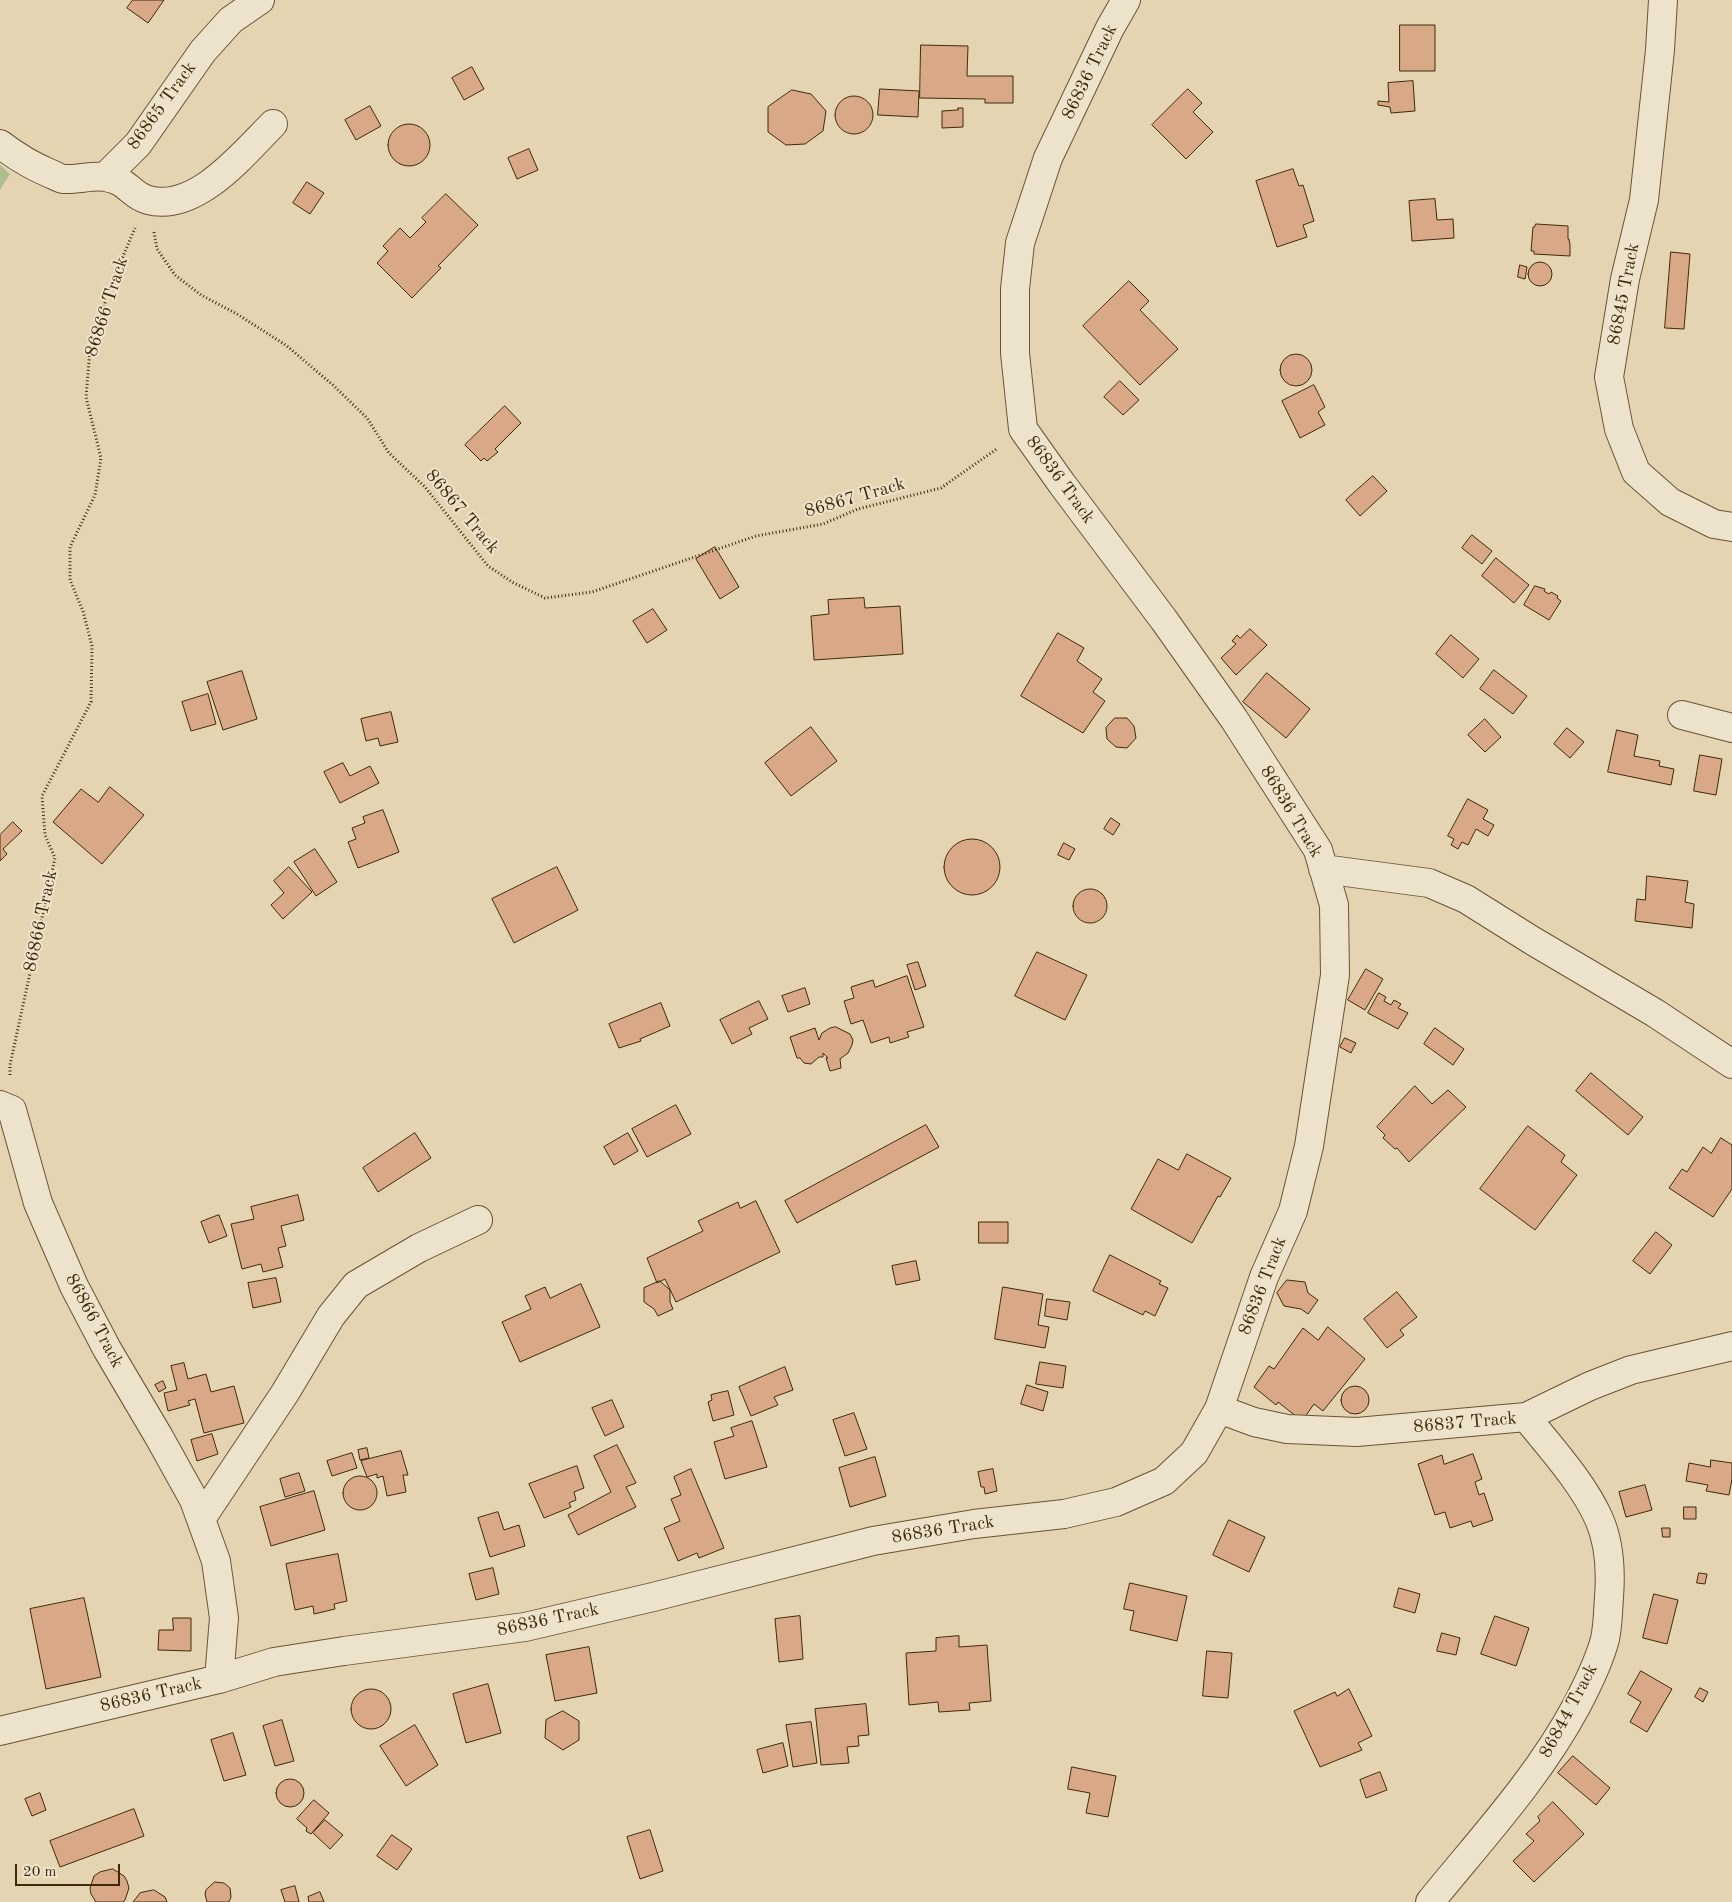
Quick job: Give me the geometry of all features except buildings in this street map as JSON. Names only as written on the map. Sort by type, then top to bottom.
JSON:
[{"type":"street","name":"86865 Track","points":[[105,177],[138,144],[203,51],[232,20],[260,0]]},
{"type":"street","name":"86836 Track","points":[[0,1730],[219,1679],[274,1662],[525,1627],[874,1541],[974,1524],[1064,1514],[1116,1502],[1164,1481],[1194,1453],[1219,1409],[1264,1277],[1293,1211],[1309,1146],[1335,975],[1334,905],[1318,850],[1234,719],[1164,620],[1023,429],[1015,353],[1014,289],[1020,243],[1048,158],[1110,28],[1126,0]]},
{"type":"street","name":"86845 Track","points":[[1663,0],[1660,50],[1644,200],[1625,279],[1609,377],[1618,429],[1636,472],[1670,502],[1714,524],[1732,527]]},
{"type":"street","points":[[0,144],[25,162],[62,179],[105,177],[122,181],[132,191],[147,200],[164,202],[192,194],[209,184],[233,164],[273,124]]},
{"type":"street","points":[[1682,715],[1732,728]]},
{"type":"street","points":[[1323,869],[1429,883],[1466,899],[1533,942],[1655,1013],[1732,1064]]},
{"type":"street","name":"86866 Track","points":[[6,1107],[38,1203],[74,1286],[107,1349],[160,1437],[190,1492],[201,1520],[216,1561],[224,1618],[219,1679]]},
{"type":"street","points":[[201,1520],[285,1393],[331,1316],[356,1285],[419,1248],[478,1220]]},
{"type":"street","name":"86837 Track","points":[[1219,1409],[1254,1422],[1287,1428],[1357,1432],[1526,1417],[1590,1386],[1631,1370],[1732,1346]]},
{"type":"street","name":"86844 Track","points":[[1430,1902],[1523,1791],[1560,1737],[1590,1681],[1605,1638],[1611,1576],[1608,1548],[1599,1519],[1559,1457],[1526,1417]]},
{"type":"path","name":"86867 Track","points":[[147,200],[158,249],[175,275],[201,295],[237,314],[287,346],[334,386],[366,418],[389,453],[425,487],[488,566],[512,582],[545,598],[592,592],[756,536],[822,524],[858,509],[941,488],[981,462],[1023,429]]},
{"type":"path","name":"86866 Track","points":[[6,1107],[10,1065],[55,858],[45,835],[42,796],[91,702],[92,646],[83,611],[70,580],[70,547],[95,495],[101,458],[86,397],[90,350],[110,287],[147,200]]},
{"type":"green space","points":[[0,165],[10,174],[0,190]]}]
